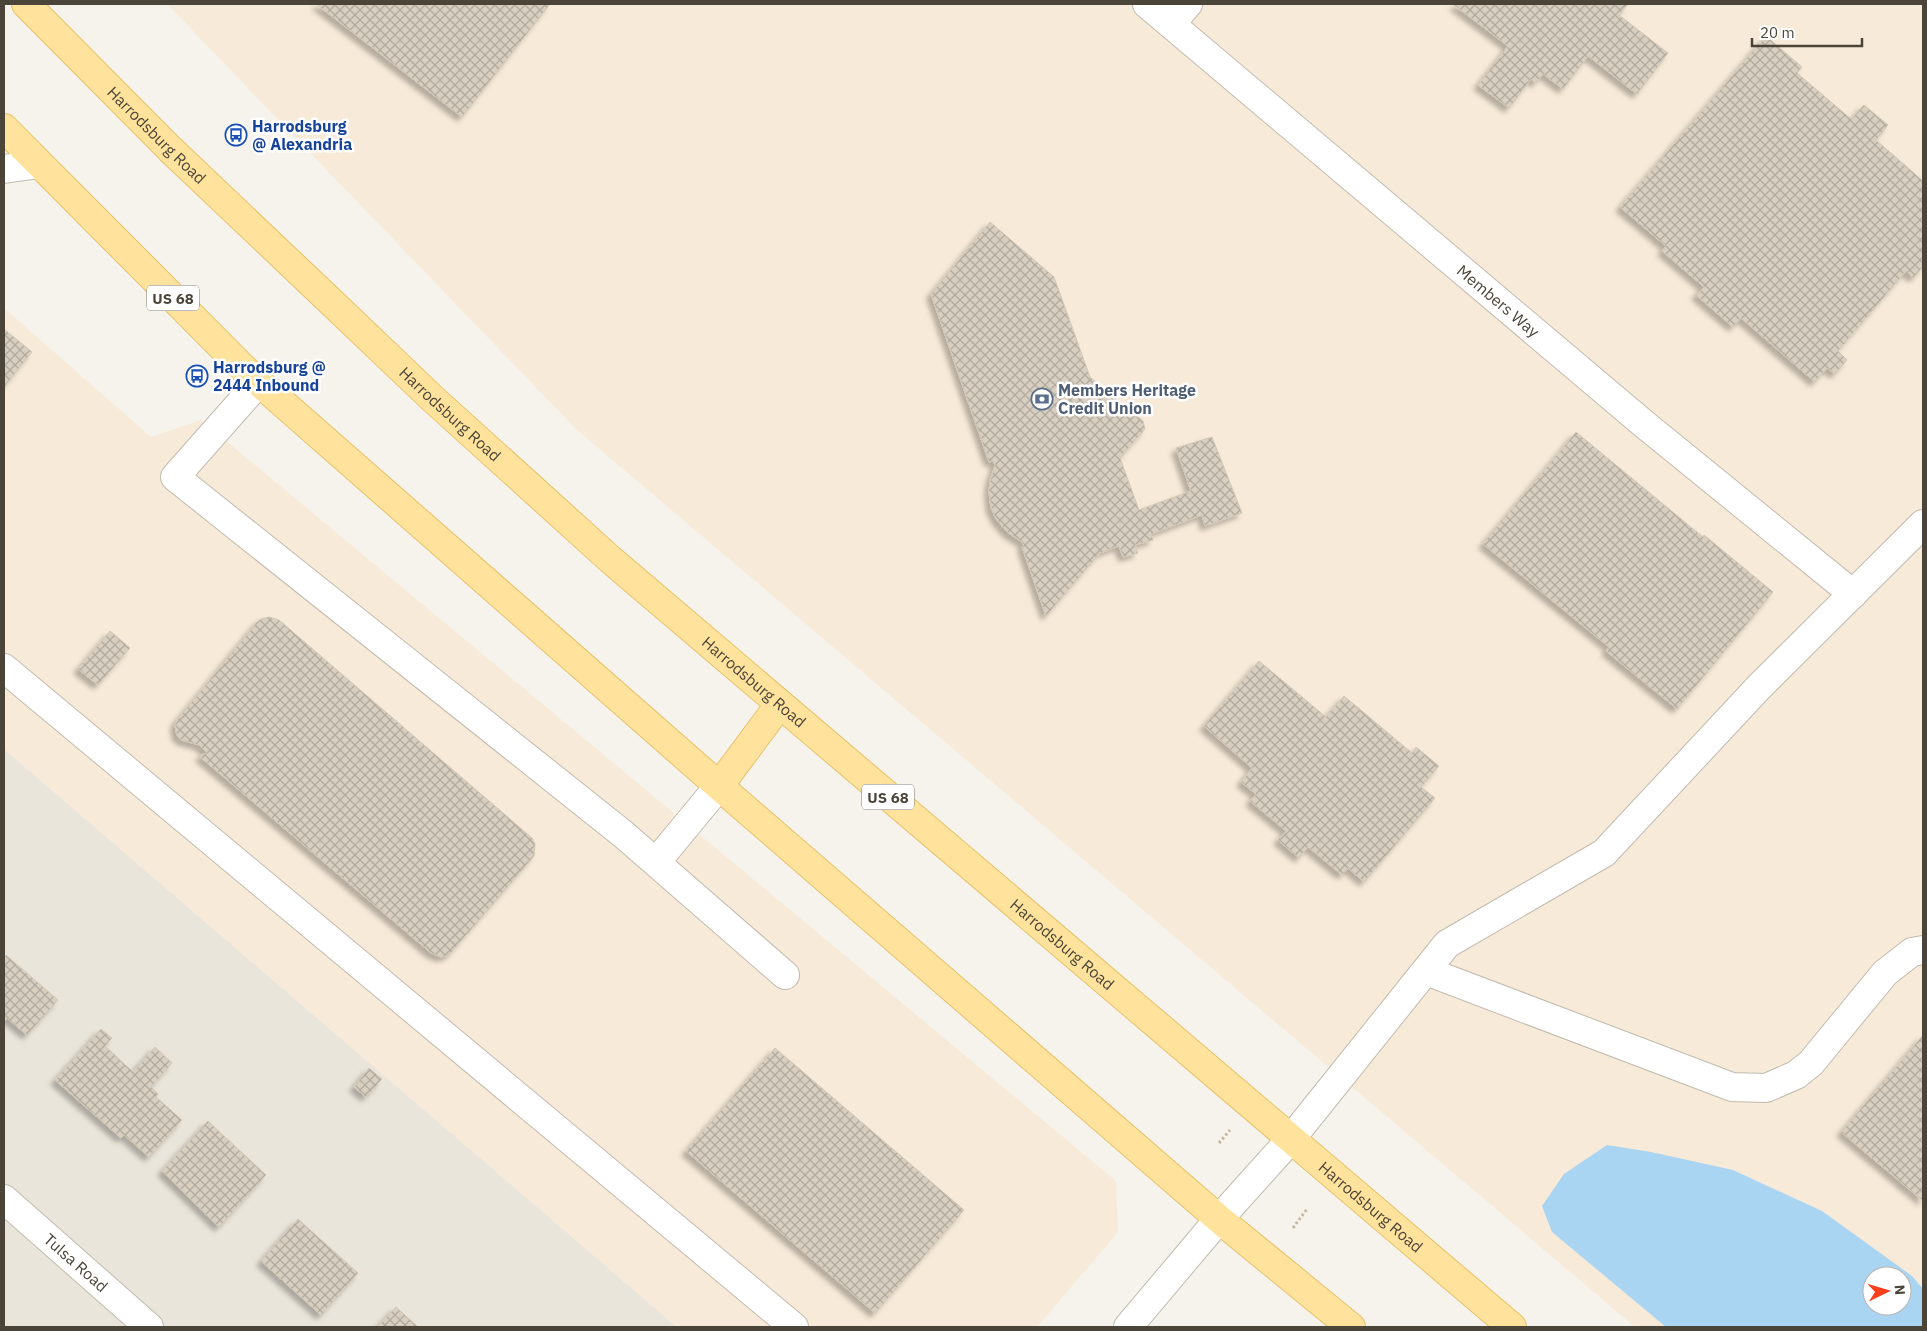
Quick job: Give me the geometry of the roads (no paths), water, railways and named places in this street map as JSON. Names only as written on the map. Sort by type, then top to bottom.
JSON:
[{"type":"main road","name":"Harrodsburg Road","points":[[26,4],[170,149],[433,399],[611,560],[1290,1140],[1512,1327]]},
{"type":"main road","name":"US 68","points":[[4,128],[259,382],[719,786],[1219,1219],[1351,1327]]},
{"type":"main road","points":[[719,786],[780,704]]},
{"type":"street","name":"Members Way","points":[[1147,4],[1180,14],[1644,424],[1853,594]]},
{"type":"street","points":[[4,169],[39,164]]},
{"type":"street","points":[[259,382],[175,477],[657,862],[785,975]]},
{"type":"street","points":[[1128,1327],[1219,1219],[1290,1140],[1447,944],[1604,853],[1759,687],[1922,527]]},
{"type":"street","points":[[4,668],[794,1327]]},
{"type":"street","points":[[657,862],[719,786]]},
{"type":"street","points":[[1426,971],[1732,1087],[1766,1088],[1796,1075],[1811,1063],[1885,973],[1912,952],[1923,950]]},
{"type":"street","name":"Tulsa Road","points":[[4,1199],[149,1327]]},
{"type":"water","points":[[1607,1145],[1651,1152],[1733,1170],[1822,1211],[1898,1266],[1862,1266],[1862,1316],[1912,1316],[1912,1276],[1923,1289],[1923,1327],[1666,1327],[1552,1232],[1542,1206],[1564,1174]]},
{"type":"place","name":"Harrodsburg @ Alexandria","points":[[236,135]]},
{"type":"place","name":"Harrodsburg @ 2444 Inbound","points":[[197,376]]},
{"type":"place","name":"Members Heritage Credit Union","points":[[1042,399]]}]
